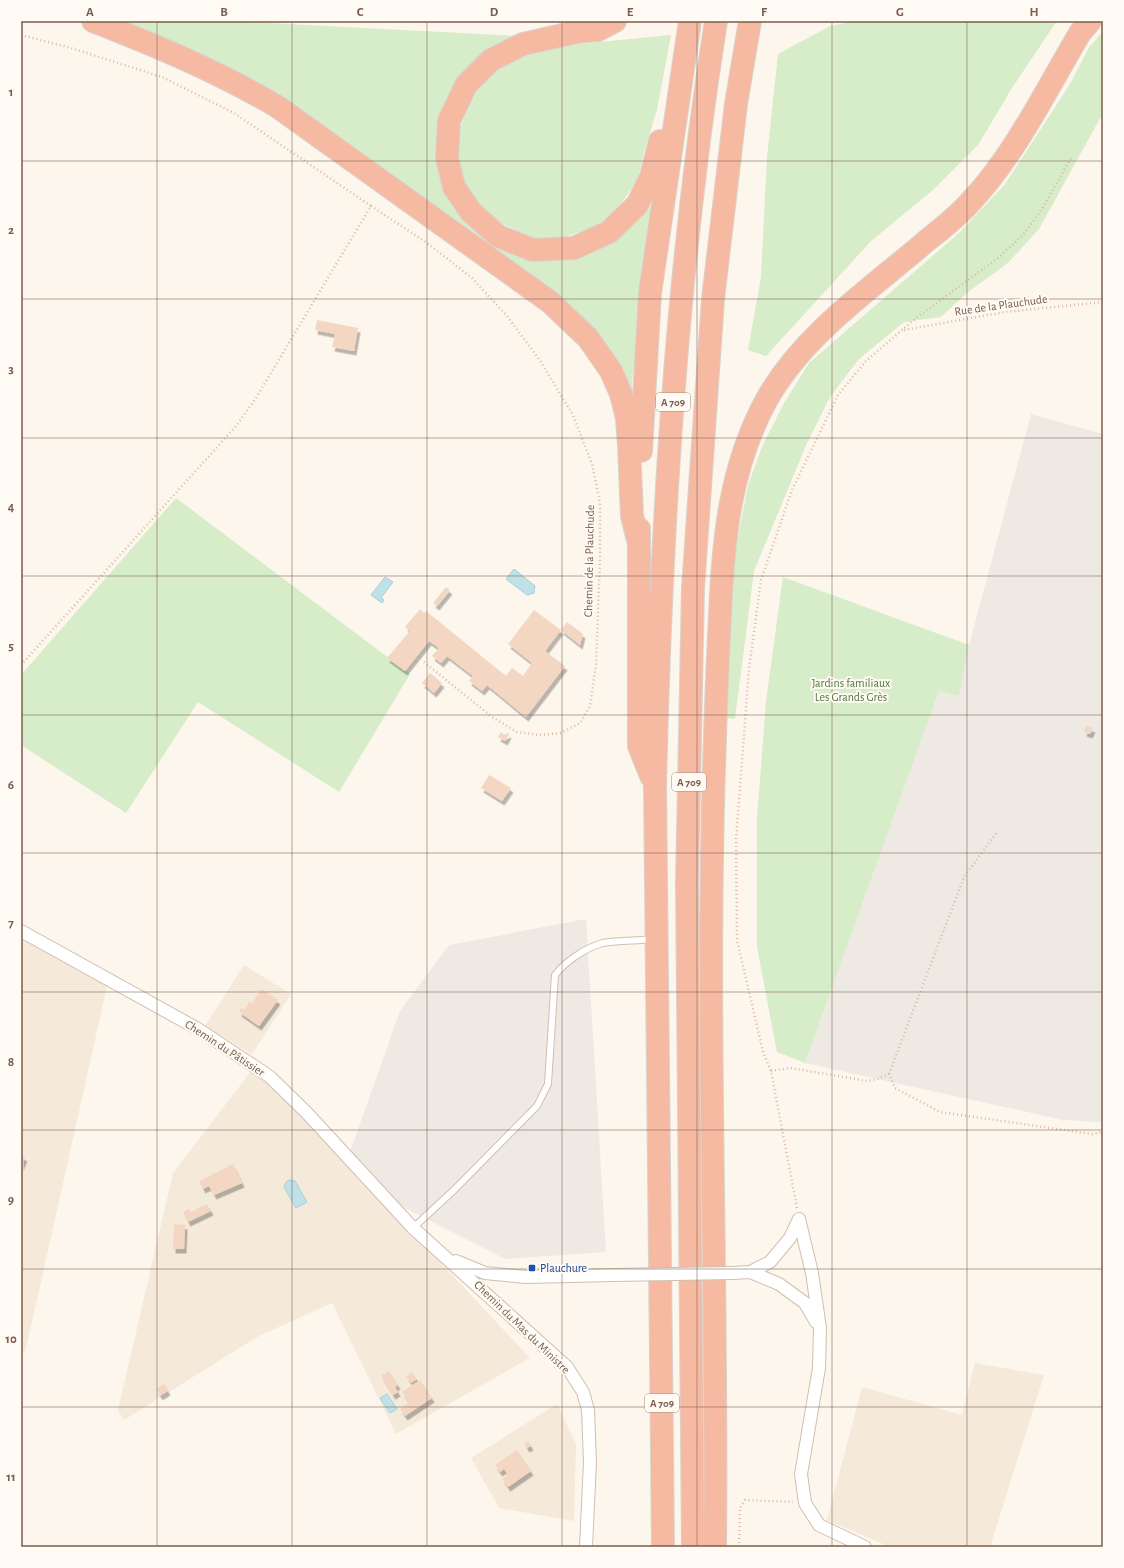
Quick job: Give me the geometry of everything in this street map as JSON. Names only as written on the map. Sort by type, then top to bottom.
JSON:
[{"type":"highway","points":[[93,21],[154,44],[207,68],[249,89],[278,107],[517,277],[573,322],[601,354],[621,394],[626,418],[630,460],[632,516],[639,544]]},
{"type":"highway","points":[[615,21],[598,30],[576,32],[523,44],[491,60],[466,85],[449,121],[447,158],[454,187],[471,212],[498,236],[533,250],[574,248],[609,232],[637,204],[651,177],[668,99],[681,78]]},
{"type":"highway","points":[[655,785],[639,746],[639,544],[642,426],[650,293],[690,21]]},
{"type":"highway","name":"A 709","points":[[663,1547],[655,785],[658,661],[677,334],[702,111],[716,21]]},
{"type":"highway","name":"A 709","points":[[693,1547],[687,883],[693,588],[713,299],[736,104],[750,21]]},
{"type":"highway","points":[[715,1547],[717,1419],[710,926],[713,792],[722,572],[726,528],[733,487],[744,450],[766,401],[782,376],[799,355],[841,313],[951,221],[973,200],[1000,168],[1080,33],[1090,21]]},
{"type":"street","name":"Chemin du Pâtissier","points":[[21,931],[198,1029],[269,1076],[307,1113],[413,1228],[448,1258]]},
{"type":"street","points":[[448,1258],[485,1273],[525,1277],[750,1272],[770,1262],[790,1238],[799,1219]]},
{"type":"street","points":[[799,1219],[812,1274],[820,1328],[818,1368],[801,1474],[805,1503],[820,1525],[865,1547]]},
{"type":"street","name":"Chemin du Mas du Ministre","points":[[448,1258],[567,1368],[582,1392],[588,1410],[590,1462],[586,1547]]},
{"type":"street","points":[[750,1272],[780,1284],[805,1303],[820,1328]]},
{"type":"lane","points":[[413,1228],[454,1190],[537,1106],[548,1084],[555,975],[564,964],[603,943],[656,939]]},
{"type":"path","name":"Chemin de la Plauchude","points":[[21,35],[71,48],[162,78],[234,113],[426,243],[472,278],[507,316],[539,359],[573,415],[592,464],[600,503],[600,559],[596,665],[590,706],[580,723],[561,733],[540,735],[517,732],[492,717],[424,662]]},
{"type":"path","points":[[799,1219],[770,1071],[762,1052],[737,940],[736,840],[750,669],[761,580],[792,490],[838,395],[865,362],[916,318],[998,258],[1023,235],[1042,209],[1071,158]]},
{"type":"path","points":[[21,665],[236,426],[256,398],[371,206]]},
{"type":"path","name":"Rue de la Plauchude","points":[[903,330],[1005,312],[1103,302]]},
{"type":"path","points":[[998,831],[964,877],[889,1074],[895,1088],[940,1112],[1092,1134],[1103,1132]]},
{"type":"path","points":[[770,1071],[790,1068],[868,1081],[889,1074]]},
{"type":"path","points":[[739,1547],[740,1508],[746,1500],[805,1503]]},
{"type":"shaded area","points":[[1031,414],[1103,434],[1103,1122],[1063,1120],[805,1063],[939,691],[959,696],[969,645]]},
{"type":"shaded area","points":[[586,919],[606,1252],[505,1259],[401,1206],[350,1152],[400,1011],[449,945]]},
{"type":"shaded area","points":[[21,937],[108,982],[25,1353],[21,1351]]},
{"type":"shaded area","points":[[244,965],[291,994],[252,1054],[205,1026]]},
{"type":"shaded area","points":[[252,1070],[306,1119],[530,1358],[396,1434],[332,1303],[259,1336],[124,1420],[118,1410],[173,1173]]},
{"type":"shaded area","points":[[975,1363],[1044,1375],[990,1547],[890,1547],[827,1520],[862,1387],[962,1415]]},
{"type":"shaded area","points":[[557,1404],[576,1444],[574,1521],[499,1508],[471,1458]]},
{"type":"green space","points":[[114,21],[229,21],[518,36],[447,103],[455,204],[549,259],[643,208],[651,207],[631,393],[462,229]]},
{"type":"green space","points":[[855,21],[1057,21],[1012,88],[978,145],[933,190],[871,241],[766,356],[748,350],[761,277],[767,157],[778,54],[830,26]]},
{"type":"green space","points":[[1103,31],[1103,113],[1039,229],[1008,263],[968,292],[941,317],[904,322],[859,359],[830,397],[807,443],[754,571],[735,719],[727,718],[733,563],[748,485],[762,447],[784,403],[809,363],[959,233],[1005,184],[1070,84],[1088,49]]},
{"type":"green space","points":[[671,35],[657,110],[644,152],[638,179],[615,213],[595,227],[564,237],[537,240],[497,221],[469,193],[460,171],[458,149],[459,131],[476,90],[492,72],[519,58],[559,46]]},
{"type":"green space","points":[[176,498],[410,674],[339,792],[198,702],[126,813],[21,745],[21,675]]},
{"type":"green space","name":"Jardins familiaux Les Grands Grès","points":[[783,577],[969,645],[959,696],[939,691],[805,1063],[777,1052],[757,947],[757,819],[766,701]]},
{"type":"water","points":[[514,569],[535,586],[534,593],[527,595],[506,579]]},
{"type":"water","points":[[385,577],[393,582],[381,598],[384,600],[382,603],[371,595]]},
{"type":"water","points":[[289,1180],[295,1181],[307,1202],[296,1208],[284,1187],[286,1182]]},
{"type":"water","points":[[387,1394],[397,1409],[390,1413],[380,1398]]},
{"type":"building","points":[[317,320],[358,328],[354,351],[332,347],[335,334],[315,330]]},
{"type":"building","points":[[446,587],[450,590],[437,606],[433,603]]},
{"type":"building","points":[[420,609],[424,613],[426,611],[506,676],[512,668],[523,676],[532,663],[508,644],[534,610],[561,630],[545,651],[565,666],[526,717],[487,685],[482,691],[469,681],[473,676],[447,656],[441,663],[432,656],[439,648],[429,641],[405,671],[387,658],[410,631],[405,627]]},
{"type":"building","points":[[567,622],[583,634],[580,645],[561,630]]},
{"type":"building","points":[[430,673],[442,683],[434,693],[422,683]]},
{"type":"building","points":[[1086,726],[1093,728],[1090,734],[1084,732]]},
{"type":"building","points":[[501,732],[505,735],[507,733],[509,734],[505,741],[498,737]]},
{"type":"building","points":[[489,775],[511,788],[502,801],[481,788]]},
{"type":"building","points":[[262,989],[278,1000],[259,1026],[239,1012],[241,1008],[244,1010],[250,1001],[252,1003]]},
{"type":"building","points":[[21,1155],[25,1157],[21,1166]]},
{"type":"building","points":[[233,1164],[242,1183],[214,1195],[209,1186],[203,1189],[199,1181]]},
{"type":"building","points":[[207,1204],[211,1211],[188,1222],[183,1212],[189,1209],[191,1212]]},
{"type":"building","points":[[174,1224],[185,1225],[184,1249],[173,1249]]},
{"type":"building","points":[[389,1371],[398,1385],[395,1387],[398,1392],[393,1395],[381,1376]]},
{"type":"building","points":[[412,1372],[417,1379],[411,1383],[406,1376]]},
{"type":"building","points":[[420,1380],[432,1398],[405,1416],[400,1409],[409,1402],[402,1392]]},
{"type":"building","points":[[164,1384],[168,1391],[160,1396],[156,1389]]},
{"type":"building","points":[[528,1441],[531,1446],[527,1448],[524,1443]]},
{"type":"building","points":[[517,1450],[531,1471],[508,1487],[502,1479],[508,1475],[504,1469],[500,1472],[495,1465]]},
{"type":"place","name":"Plauchure","points":[[532,1268]]}]
